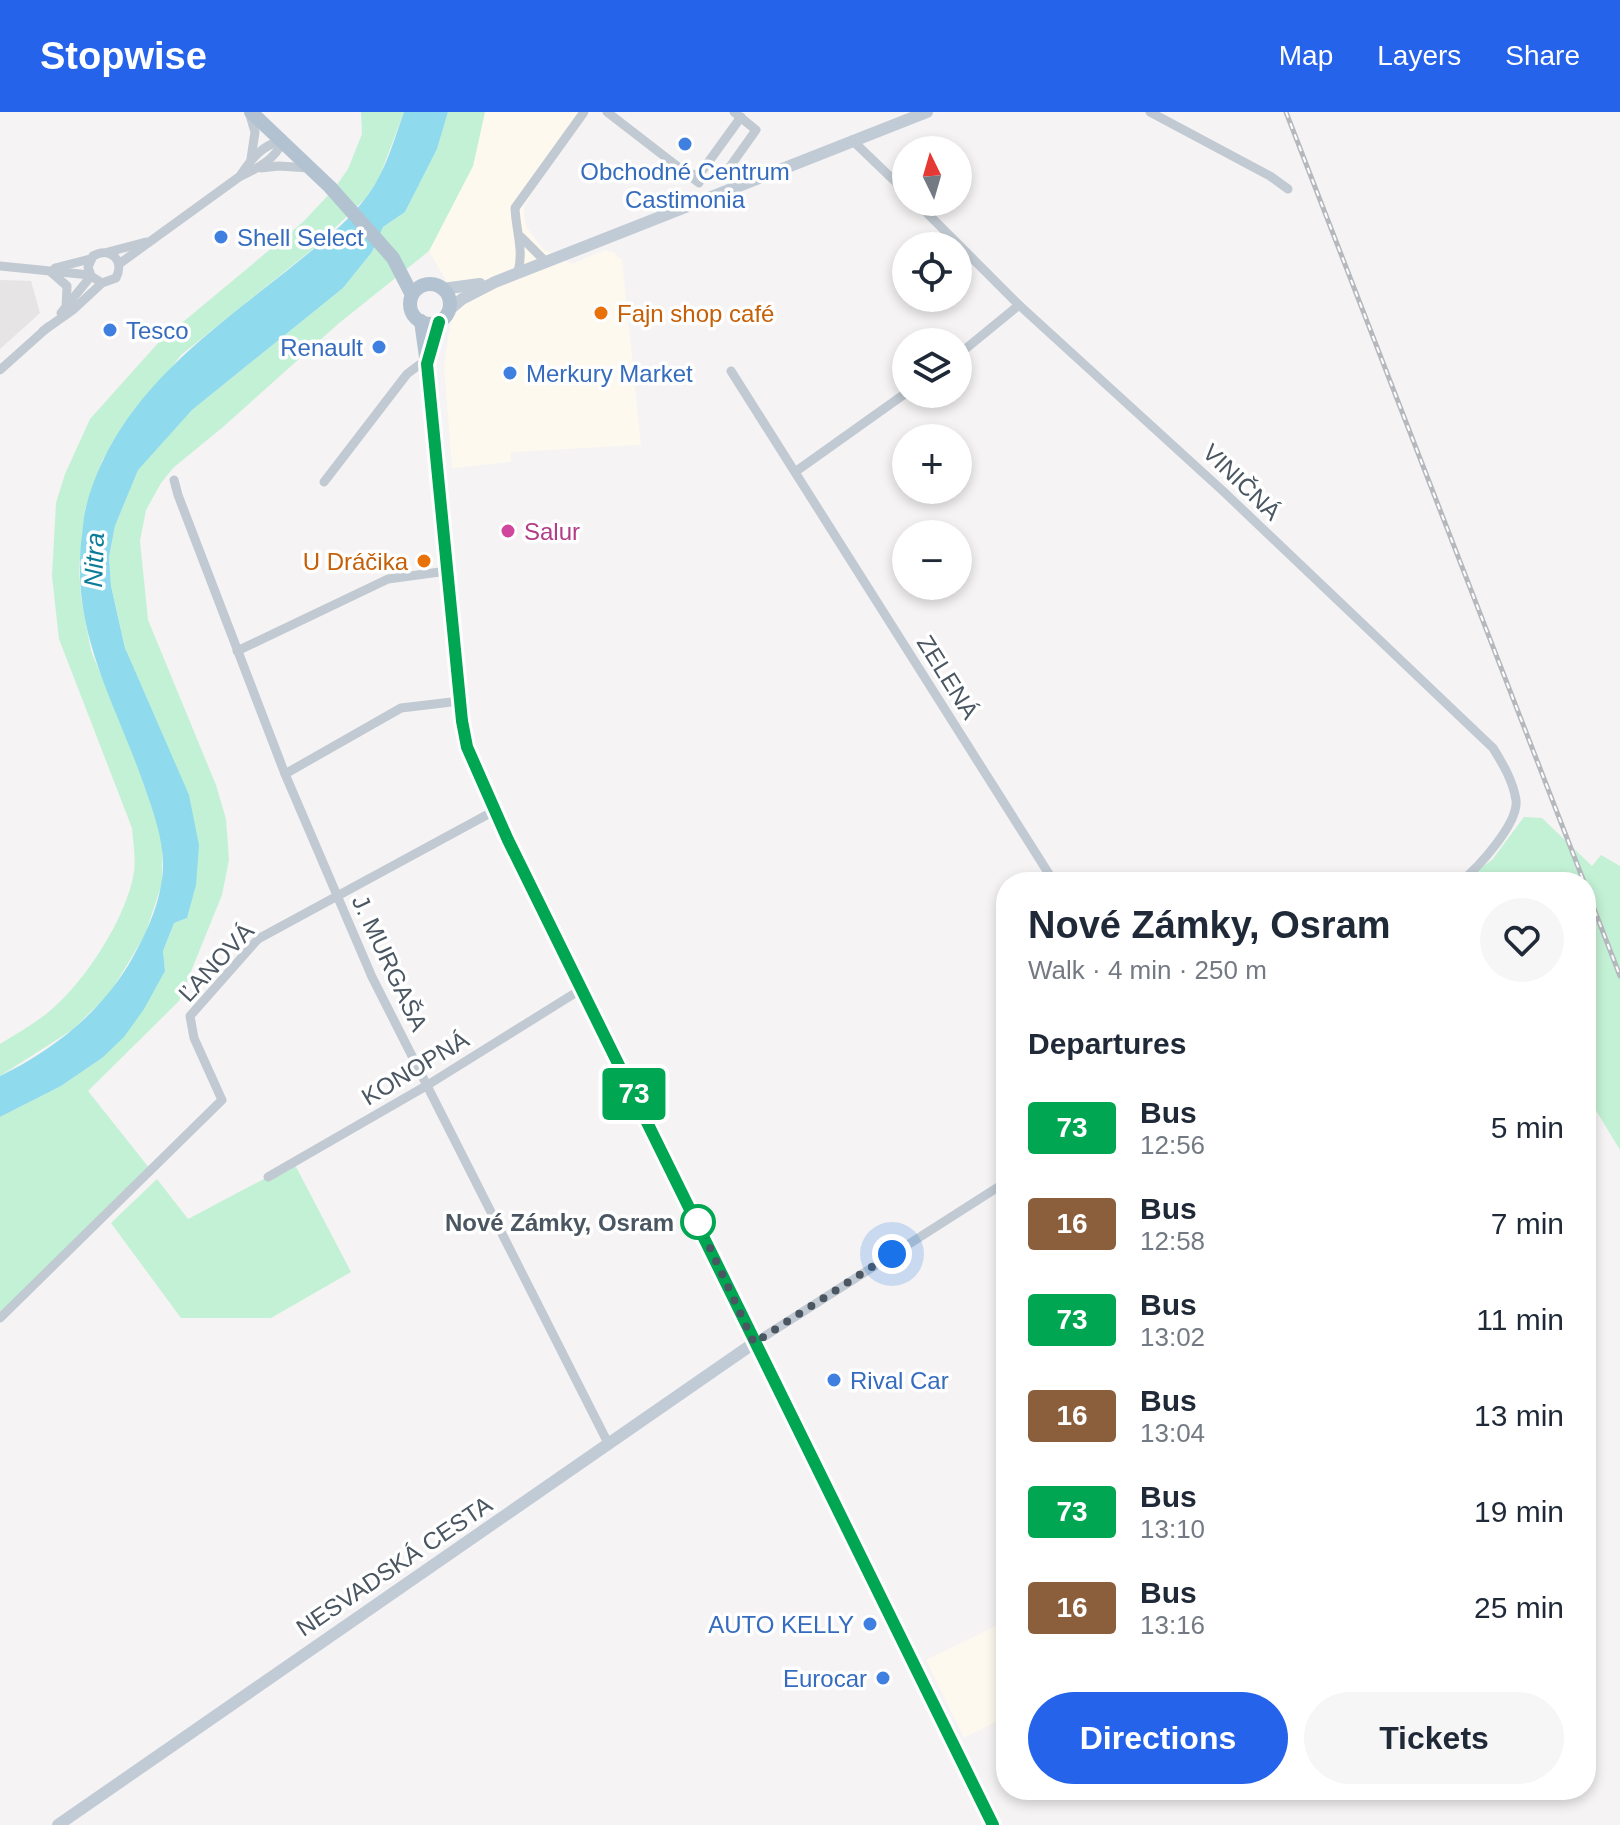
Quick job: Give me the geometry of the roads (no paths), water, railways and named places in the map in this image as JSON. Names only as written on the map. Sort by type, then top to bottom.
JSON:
[{"type":"main road","points":[[250,112],[334,193],[393,258],[449,299],[427,364]]},
{"type":"main road","points":[[393,258],[412,295],[411,310],[428,324],[444,316]]},
{"type":"main road","points":[[412,295],[419,288],[436,287]]},
{"type":"main road","points":[[421,321],[467,747],[494,811],[580,990],[698,1222],[754,1343],[993,1825]]},
{"type":"street","points":[[250,112],[255,132],[251,159]]},
{"type":"street","points":[[518,272],[521,237],[515,208],[584,112]]},
{"type":"street","points":[[444,316],[462,299],[518,272],[927,112]]},
{"type":"street","points":[[1150,112],[1270,176],[1288,189]]},
{"type":"street","points":[[610,113],[696,177],[705,199]]},
{"type":"street","points":[[696,177],[738,115],[754,126],[755,134],[729,168]]},
{"type":"street","points":[[852,140],[892,179]]},
{"type":"street","points":[[119,264],[239,177],[259,168],[279,150],[282,141],[272,142],[251,159],[239,177]]},
{"type":"street","points":[[259,168],[309,168]]},
{"type":"street","name":"VINIČNÁ","points":[[930,216],[1019,305],[1134,408],[1483,736],[1503,763],[1516,806],[1496,844],[1469,872]]},
{"type":"street","points":[[521,237],[546,262]]},
{"type":"street","points":[[48,270],[150,241]]},
{"type":"street","points":[[43,331],[74,309],[102,283],[116,278],[119,264],[116,257],[108,252]]},
{"type":"street","points":[[0,370],[66,308],[90,276],[90,259]]},
{"type":"street","points":[[0,266],[90,276],[102,283]]},
{"type":"street","points":[[48,270],[67,286],[66,308]]},
{"type":"street","points":[[436,287],[495,282]]},
{"type":"street","points":[[972,344],[1019,305]]},
{"type":"street","points":[[324,482],[407,374],[419,365],[427,364]]},
{"type":"street","name":"ZELENÁ","points":[[731,371],[1048,872]]},
{"type":"street","points":[[795,472],[892,403]]},
{"type":"street","name":"J. MURGAŠA","points":[[174,480],[285,774],[372,977],[609,1445]]},
{"type":"street","points":[[237,651],[388,579],[447,571]]},
{"type":"street","points":[[285,774],[401,708],[460,701]]},
{"type":"street","name":"ĽANOVÁ","points":[[0,1318],[222,1100],[194,1038],[190,1016],[258,939],[494,811]]},
{"type":"street","name":"KONOPNÁ","points":[[268,1177],[426,1086],[580,990]]},
{"type":"street","points":[[754,1343],[996,1188]]},
{"type":"street","name":"NESVADSKÁ CESTA","points":[[58,1825],[754,1343]]},
{"type":"water","name":"Nitra","points":[[404,112],[448,112],[437,149],[405,212],[383,227],[372,252],[343,288],[192,410],[138,470],[115,526],[109,557],[111,586],[125,648],[189,795],[199,845],[196,885],[187,918],[174,923],[163,951],[165,971],[124,1037],[102,1058],[61,1086],[0,1117],[0,1076],[58,1041],[108,994],[142,940],[154,913],[161,885],[162,846],[156,821],[98,667],[83,608],[81,543],[86,507],[100,468],[119,432],[167,372],[360,206],[380,175]]},
{"type":"railway","points":[[1286,112],[1580,872]]},
{"type":"railway","points":[[1596,914],[1620,976]]},
{"type":"place","name":"Obchodné Centrum Castimonia","points":[[685,144]]},
{"type":"place","name":"Shell Select","points":[[221,237]]},
{"type":"place","name":"Fajn shop café","points":[[601,313]]},
{"type":"place","name":"Tesco","points":[[110,330]]},
{"type":"place","name":"Renault","points":[[379,347]]},
{"type":"place","name":"Merkury Market","points":[[510,373]]},
{"type":"place","name":"Salur","points":[[508,531]]},
{"type":"place","name":"U Dráčika","points":[[424,561]]},
{"type":"place","name":"Nové Zámky, Osram","points":[[698,1222]]},
{"type":"place","name":"Rival Car","points":[[834,1380]]},
{"type":"place","name":"AUTO KELLY","points":[[870,1624]]},
{"type":"place","name":"Eurocar","points":[[883,1678]]}]
